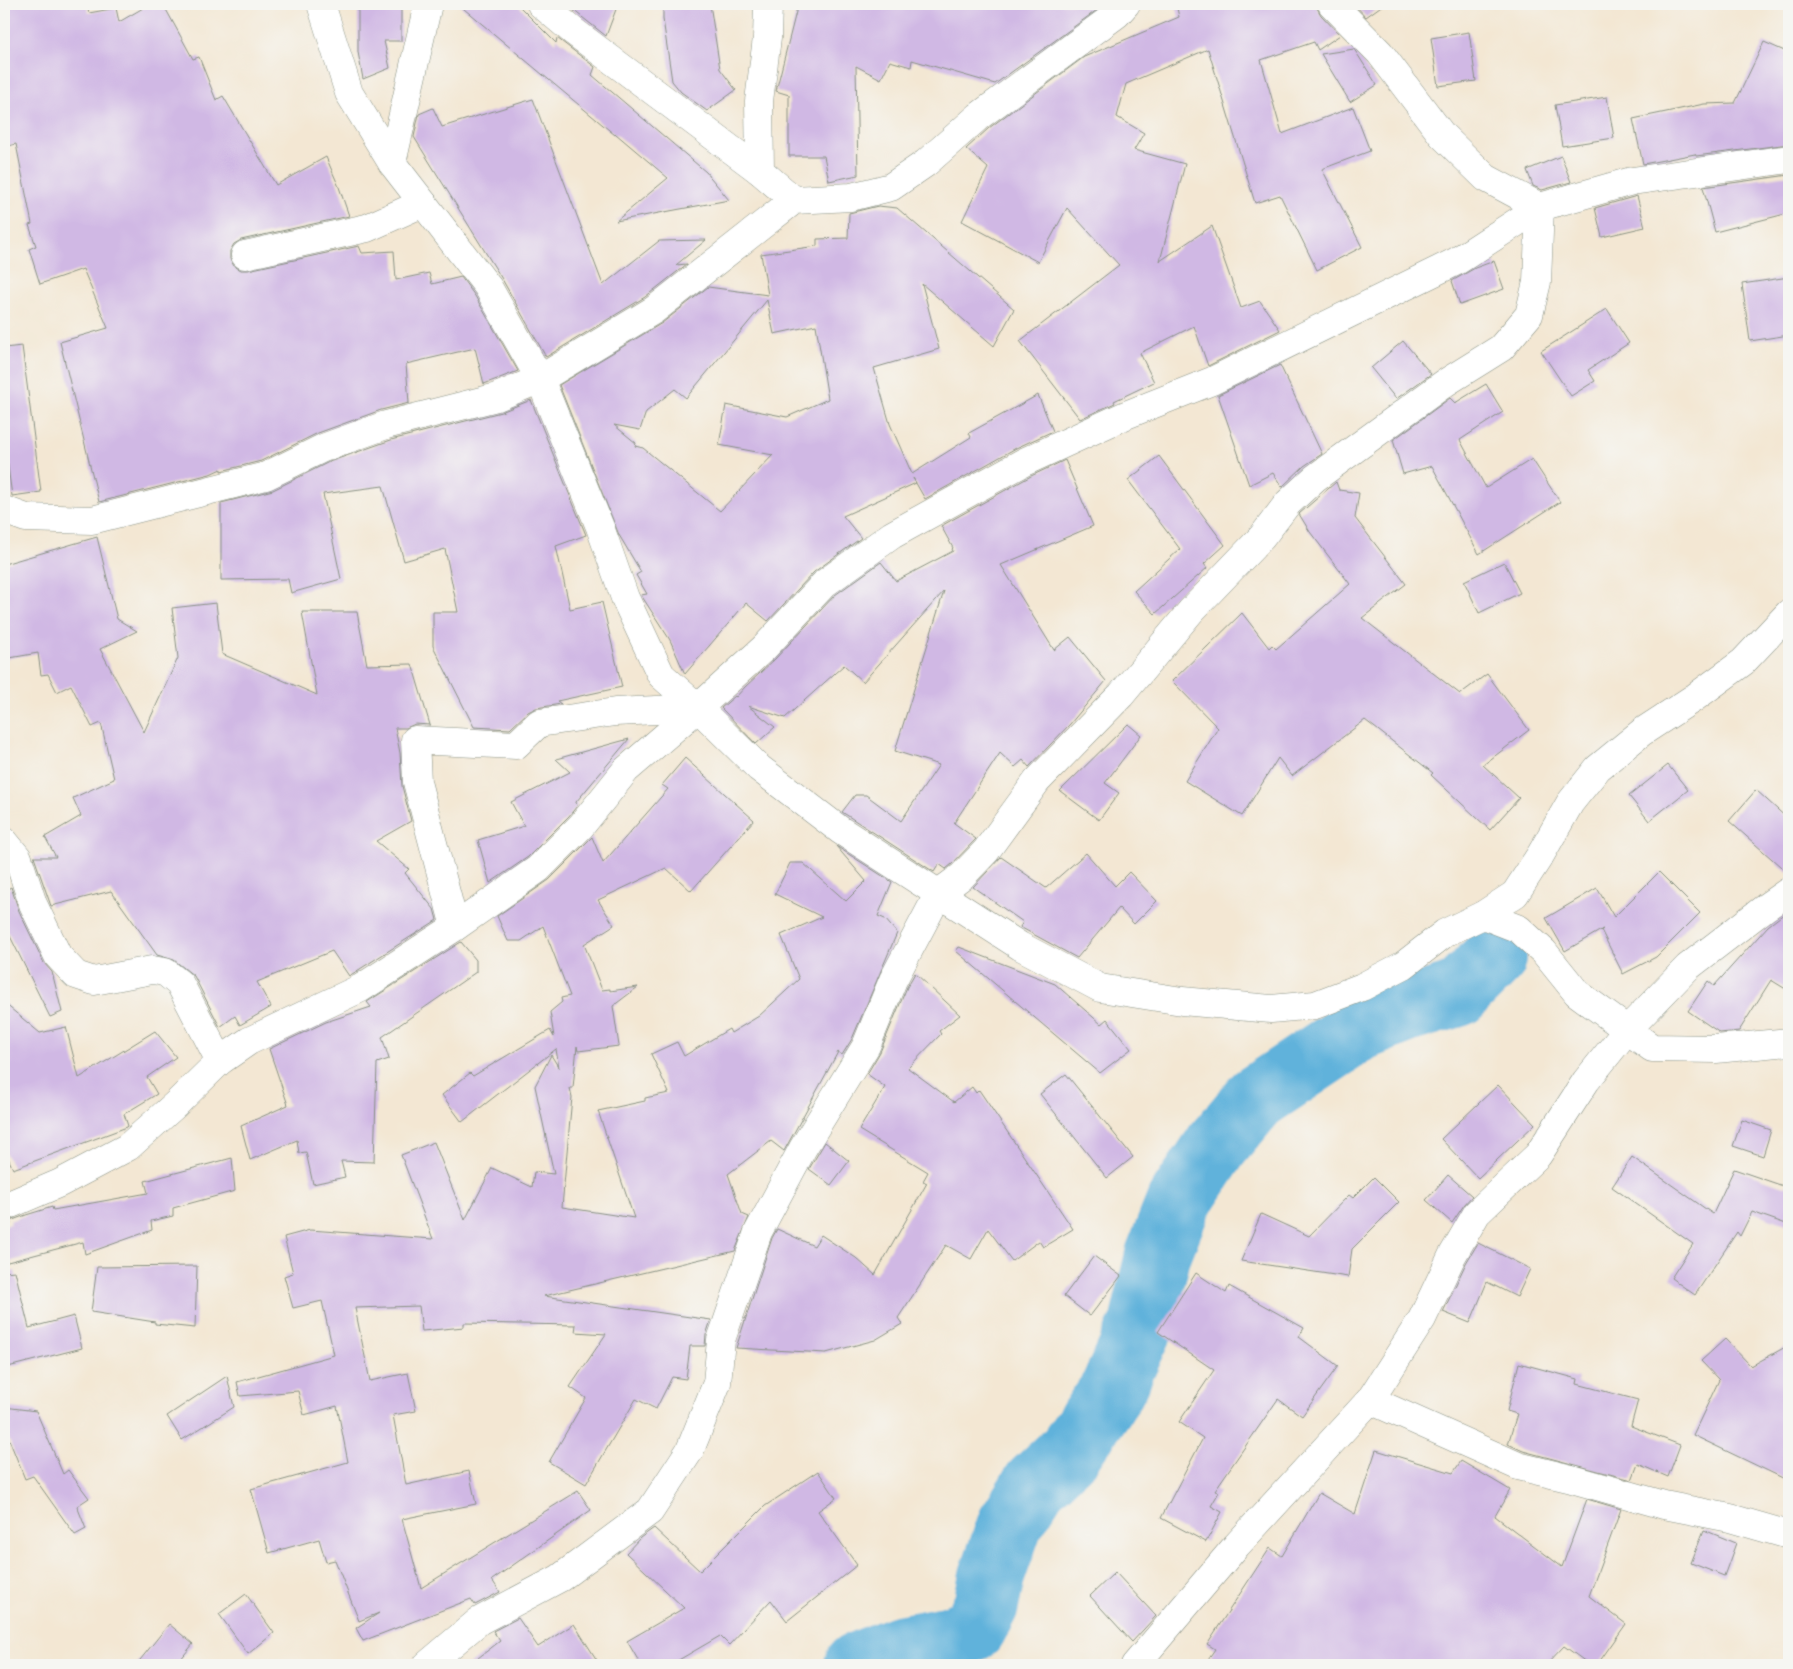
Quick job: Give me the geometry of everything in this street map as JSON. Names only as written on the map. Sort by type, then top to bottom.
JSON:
[{"type":"street","points":[[321,4],[349,93],[392,163],[488,287],[540,379],[597,518],[625,598],[661,675],[698,708],[759,768],[840,830],[1020,946],[1100,988],[1182,1002],[1271,1009],[1315,1006],[1362,987],[1404,965],[1445,933],[1483,915],[1515,894],[1541,854],[1570,803],[1598,768],[1642,732],[1694,698],[1743,662],[1789,613]]},
{"type":"street","points":[[392,163],[428,4]]},
{"type":"street","points":[[541,4],[760,171],[794,200]]},
{"type":"street","points":[[760,171],[759,101],[767,38],[768,4]]},
{"type":"street","points":[[4,510],[26,518],[92,520],[266,476],[323,448],[386,425],[497,397],[540,379],[654,310],[794,200],[852,197],[891,186],[926,163],[979,116],[1117,14],[1126,4]]},
{"type":"street","points":[[1332,4],[1380,53],[1442,135],[1486,178],[1540,207]]},
{"type":"street","points":[[4,1207],[60,1183],[128,1147],[220,1061],[249,1041],[361,988],[538,870],[581,826],[626,770],[764,648],[826,583],[892,535],[1024,462],[1126,415],[1212,381],[1440,270],[1540,207],[1632,181],[1789,159]]},
{"type":"street","points":[[245,255],[367,228],[423,203]]},
{"type":"street","points":[[427,1665],[479,1621],[560,1578],[650,1511],[690,1450],[714,1391],[717,1383],[722,1340],[758,1232],[803,1148],[866,1046],[893,980],[939,893],[962,876],[986,850],[1037,782],[1120,695],[1191,611],[1262,537],[1288,503],[1315,478],[1445,383],[1502,348],[1529,315],[1536,282],[1540,207]]},
{"type":"street","points":[[455,927],[417,782],[415,740],[516,745],[539,723],[615,712],[698,708]]},
{"type":"street","points":[[4,841],[18,858],[33,904],[58,956],[76,975],[94,981],[152,970],[166,972],[180,984],[220,1061]]},
{"type":"street","points":[[1135,1665],[1237,1545],[1370,1400],[1422,1319],[1452,1256],[1477,1213],[1538,1155],[1586,1081],[1626,1030],[1688,967],[1789,891]]},
{"type":"street","points":[[1483,915],[1519,929],[1544,952],[1577,993],[1652,1048],[1716,1049],[1789,1042]]},
{"type":"street","points":[[1370,1400],[1518,1466],[1664,1505],[1730,1518],[1789,1535]]},
{"type":"building","points":[[4,4],[86,4],[89,13],[116,8],[119,22],[150,4],[163,4],[193,59],[199,57],[216,100],[223,96],[276,185],[326,157],[349,216],[241,240],[234,244],[230,251],[230,259],[234,266],[241,270],[248,270],[359,246],[362,253],[394,251],[396,280],[429,273],[432,284],[461,277],[475,296],[518,371],[484,384],[475,348],[406,364],[409,403],[381,410],[318,433],[261,461],[221,471],[221,469],[210,474],[99,502],[60,342],[108,328],[83,269],[40,284],[29,249],[36,246],[29,225],[32,224],[16,144],[8,146],[4,130]]},
{"type":"building","points":[[358,4],[401,4],[401,41],[384,41],[390,68],[363,79],[358,52]]},
{"type":"building","points":[[458,4],[517,4],[556,43],[557,38],[595,67],[592,75],[706,172],[729,200],[616,221],[668,178]]},
{"type":"building","points":[[569,4],[618,4],[606,36],[568,6]]},
{"type":"building","points":[[710,4],[720,69],[736,90],[707,111],[681,92],[672,81],[663,19],[663,6]]},
{"type":"building","points":[[798,4],[1101,4],[1097,10],[995,84],[912,60],[911,67],[890,61],[881,79],[856,66],[858,175],[829,181],[824,156],[789,156],[789,95],[776,91]]},
{"type":"building","points":[[1176,4],[1317,4],[1321,15],[1340,35],[1318,50],[1314,42],[1261,60],[1282,134],[1353,107],[1370,151],[1322,169],[1362,247],[1317,270],[1280,195],[1255,203],[1208,49],[1126,84],[1117,117],[1144,133],[1134,150],[1185,164],[1160,261],[1212,226],[1241,308],[1260,301],[1280,330],[1208,366],[1194,326],[1140,353],[1154,382],[1080,419],[1020,341],[1119,265],[1067,208],[1038,262],[962,221],[988,168],[966,149],[989,128],[1084,57],[1179,17]]},
{"type":"building","points":[[1354,4],[1384,4],[1366,17]]},
{"type":"building","points":[[1469,32],[1476,81],[1438,86],[1431,38]]},
{"type":"building","points":[[1764,42],[1789,53],[1789,144],[1696,156],[1695,154],[1643,164],[1633,119],[1704,104],[1735,103]]},
{"type":"building","points":[[1354,49],[1377,85],[1350,102],[1321,54]]},
{"type":"building","points":[[1607,97],[1614,138],[1562,146],[1555,105]]},
{"type":"building","points":[[533,99],[603,285],[659,241],[706,240],[676,265],[687,264],[645,297],[546,357],[502,279],[414,137],[419,114],[433,108],[442,127]]},
{"type":"building","points":[[1561,156],[1571,182],[1542,190],[1533,186],[1527,170]]},
{"type":"building","points":[[1789,175],[1789,213],[1715,232],[1703,187]]},
{"type":"building","points":[[1637,196],[1645,227],[1602,237],[1595,208]]},
{"type":"building","points":[[878,206],[897,208],[1014,309],[994,346],[922,284],[939,349],[874,368],[890,424],[912,474],[971,437],[969,433],[1038,395],[1053,431],[1016,448],[925,499],[916,483],[843,516],[861,538],[814,572],[768,621],[746,603],[685,674],[670,640],[641,595],[647,594],[636,575],[641,572],[619,535],[559,385],[662,323],[708,287],[768,295],[761,254],[817,246],[817,239],[848,238],[849,213]],"holes":[[[767,300],[774,334],[816,325],[828,399],[787,417],[726,405],[719,445],[773,455],[720,511],[643,448],[635,446],[636,443],[614,425],[640,430],[646,412],[675,389],[686,398]]]},
{"type":"building","points":[[1494,261],[1504,289],[1460,305],[1452,281],[1475,268]]},
{"type":"building","points":[[1789,277],[1789,335],[1750,341],[1742,284]]},
{"type":"building","points":[[1607,309],[1629,343],[1588,370],[1595,381],[1571,396],[1541,351]]},
{"type":"building","points":[[1403,341],[1431,374],[1396,399],[1371,368]]},
{"type":"building","points":[[22,346],[41,492],[12,496],[4,437],[4,348]]},
{"type":"building","points":[[1280,365],[1322,454],[1304,466],[1282,487],[1273,473],[1249,485],[1218,395]]},
{"type":"building","points":[[1486,384],[1503,412],[1460,440],[1486,488],[1532,459],[1560,502],[1479,554],[1432,466],[1403,474],[1393,440],[1450,398],[1455,403]]},
{"type":"building","points":[[531,400],[586,535],[556,546],[570,609],[602,602],[622,687],[557,701],[561,704],[536,708],[528,712],[510,729],[474,727],[433,646],[433,612],[458,612],[445,549],[404,561],[383,486],[323,494],[341,579],[291,593],[288,579],[221,580],[221,503],[273,490],[329,462],[391,440],[501,412]]},
{"type":"building","points":[[1159,456],[1225,545],[1204,564],[1207,568],[1155,614],[1134,591],[1180,549],[1128,480]]},
{"type":"building","points":[[1065,460],[1093,526],[1001,565],[1054,650],[1070,637],[1106,681],[1070,724],[1029,767],[1023,760],[1015,767],[1000,753],[954,823],[976,839],[946,869],[939,864],[934,872],[842,812],[855,795],[866,795],[901,821],[939,765],[895,751],[944,591],[863,682],[844,665],[785,718],[748,706],[775,727],[756,744],[721,708],[736,697],[775,659],[835,595],[881,562],[896,581],[953,551],[941,526],[1031,476]]},
{"type":"building","points":[[1336,482],[1339,490],[1359,493],[1355,518],[1406,584],[1362,618],[1460,694],[1487,674],[1529,730],[1483,765],[1519,798],[1490,830],[1431,775],[1433,773],[1365,720],[1292,776],[1278,758],[1242,816],[1185,781],[1218,728],[1172,681],[1242,613],[1269,648],[1272,645],[1276,649],[1350,584],[1310,532],[1299,514]]},
{"type":"building","points":[[97,537],[117,619],[137,631],[100,649],[144,732],[178,658],[172,608],[216,603],[222,654],[317,695],[302,612],[357,612],[367,665],[412,664],[430,725],[415,724],[406,728],[395,728],[400,753],[402,786],[411,821],[376,841],[409,869],[405,873],[434,909],[437,920],[349,976],[332,951],[257,982],[271,1007],[240,1025],[235,1016],[220,1027],[194,976],[174,960],[157,955],[111,891],[51,906],[34,857],[56,857],[45,837],[81,816],[73,798],[114,779],[101,723],[92,727],[71,685],[57,692],[48,674],[41,675],[38,653],[4,659],[4,564]]},
{"type":"building","points":[[1504,562],[1520,593],[1479,613],[1464,581]]},
{"type":"building","points":[[1128,724],[1141,735],[1105,783],[1119,793],[1099,820],[1060,791]]},
{"type":"building","points":[[629,739],[576,802],[577,806],[569,816],[528,857],[490,883],[478,840],[524,826],[511,802],[570,772],[556,759]]},
{"type":"building","points":[[685,758],[754,820],[691,891],[666,868],[598,900],[614,925],[584,944],[602,990],[610,989],[610,991],[638,987],[613,1006],[619,1046],[578,1051],[577,1046],[573,1088],[570,1088],[572,1097],[562,1207],[634,1218],[598,1111],[645,1101],[645,1098],[669,1093],[651,1054],[677,1042],[684,1056],[729,1029],[731,1033],[759,1016],[799,979],[781,935],[822,917],[775,894],[790,863],[803,863],[846,901],[866,881],[836,846],[892,882],[878,916],[885,919],[897,933],[852,1039],[842,1055],[838,1052],[784,1151],[771,1141],[728,1174],[742,1214],[749,1217],[735,1251],[544,1296],[711,1320],[705,1346],[690,1346],[686,1379],[672,1377],[656,1409],[636,1399],[586,1484],[549,1462],[586,1398],[570,1387],[606,1334],[575,1332],[576,1325],[464,1323],[464,1327],[422,1331],[419,1306],[355,1308],[370,1381],[408,1373],[416,1411],[393,1415],[406,1485],[469,1471],[476,1504],[402,1519],[421,1588],[578,1491],[591,1510],[492,1580],[500,1592],[475,1605],[471,1599],[363,1641],[356,1628],[379,1613],[359,1621],[335,1560],[326,1562],[319,1539],[269,1553],[251,1489],[348,1462],[337,1406],[304,1415],[298,1391],[240,1396],[237,1382],[334,1355],[322,1301],[293,1308],[284,1276],[293,1273],[284,1237],[310,1230],[433,1239],[401,1155],[434,1142],[465,1220],[492,1168],[532,1187],[534,1172],[554,1174],[535,1086],[551,1055],[559,1068],[556,1049],[462,1122],[442,1095],[470,1073],[473,1076],[550,1030],[554,1037],[550,1012],[562,1002],[561,998],[570,996],[543,926],[521,941],[508,941],[497,916],[549,880],[592,837],[603,863],[668,789],[662,785]]},
{"type":"building","points":[[1668,765],[1688,790],[1649,821],[1629,796]]},
{"type":"building","points":[[1756,790],[1789,820],[1789,874],[1729,821]]},
{"type":"building","points":[[1086,853],[1115,886],[1129,872],[1157,901],[1134,924],[1119,908],[1077,958],[1020,927],[1023,922],[973,887],[1001,857],[1046,888]]},
{"type":"building","points":[[1659,872],[1700,913],[1656,957],[1623,974],[1601,930],[1565,951],[1546,918],[1597,888],[1614,917]]},
{"type":"building","points":[[11,887],[19,911],[44,963],[52,972],[62,1012],[50,1017],[4,924],[4,891]]},
{"type":"building","points":[[1789,910],[1789,991],[1771,980],[1739,1031],[1720,1033],[1688,1011],[1708,981],[1714,986],[1768,926]]},
{"type":"building","points":[[461,942],[476,960],[476,972],[382,1037],[389,1059],[377,1063],[374,1162],[341,1161],[345,1177],[313,1184],[306,1152],[299,1153],[297,1140],[250,1160],[241,1126],[288,1105],[269,1049],[326,1022],[371,1007],[367,1002]]},
{"type":"building","points":[[959,947],[1055,984],[1101,1024],[1107,1019],[1131,1049],[1100,1073],[956,951]]},
{"type":"building","points":[[915,973],[960,1015],[939,1031],[941,1034],[908,1068],[954,1102],[972,1087],[976,1093],[979,1090],[1073,1229],[1043,1247],[1039,1241],[1012,1261],[988,1229],[971,1259],[946,1245],[898,1318],[902,1324],[875,1340],[826,1353],[736,1348],[772,1238],[777,1229],[814,1246],[821,1235],[856,1258],[875,1275],[927,1183],[923,1181],[928,1172],[859,1130],[885,1087],[867,1074],[880,1052],[907,987]]},
{"type":"building","points":[[4,1003],[40,1033],[66,1027],[79,1078],[155,1031],[176,1057],[147,1077],[157,1094],[124,1114],[127,1127],[13,1169],[4,1149]]},
{"type":"building","points":[[1066,1074],[1133,1157],[1107,1178],[1040,1094]]},
{"type":"building","points":[[1498,1085],[1535,1124],[1478,1178],[1441,1139]]},
{"type":"building","points":[[1742,1120],[1771,1130],[1763,1156],[1733,1146]]},
{"type":"building","points":[[825,1142],[849,1161],[831,1185],[809,1169]]},
{"type":"building","points":[[1632,1157],[1713,1214],[1734,1169],[1789,1188],[1789,1225],[1752,1212],[1740,1236],[1737,1232],[1695,1295],[1671,1278],[1693,1244],[1612,1187]]},
{"type":"building","points":[[232,1158],[235,1191],[173,1208],[173,1216],[151,1221],[152,1230],[85,1254],[83,1242],[4,1263],[4,1225],[11,1224],[10,1221],[52,1207],[53,1210],[148,1193],[145,1181]]},
{"type":"building","points":[[1448,1175],[1472,1196],[1452,1223],[1426,1200]]},
{"type":"building","points":[[1374,1177],[1399,1202],[1352,1249],[1348,1277],[1241,1261],[1261,1214],[1309,1236],[1349,1195],[1353,1198]]},
{"type":"building","points":[[1478,1243],[1530,1269],[1517,1297],[1487,1282],[1470,1323],[1443,1312],[1466,1263]]},
{"type":"building","points":[[1094,1256],[1121,1276],[1090,1316],[1064,1296]]},
{"type":"building","points":[[197,1266],[195,1328],[155,1324],[155,1322],[91,1312],[97,1267]]},
{"type":"building","points":[[15,1271],[29,1328],[74,1316],[82,1348],[4,1368],[4,1272]]},
{"type":"building","points":[[1196,1273],[1226,1293],[1229,1286],[1304,1328],[1299,1337],[1338,1366],[1302,1416],[1278,1399],[1215,1490],[1219,1492],[1211,1506],[1222,1512],[1206,1542],[1161,1518],[1203,1438],[1179,1422],[1214,1370],[1158,1332]]},
{"type":"building","points":[[1725,1339],[1751,1366],[1789,1345],[1789,1481],[1693,1435],[1719,1380],[1701,1361]]},
{"type":"building","points":[[1519,1363],[1578,1379],[1577,1384],[1638,1400],[1631,1426],[1680,1445],[1668,1477],[1638,1464],[1632,1480],[1523,1451],[1508,1444],[1517,1414],[1507,1411]]},
{"type":"building","points":[[227,1376],[234,1407],[182,1440],[167,1416]]},
{"type":"building","points":[[4,1407],[36,1411],[63,1474],[68,1470],[89,1498],[77,1506],[86,1529],[75,1535],[33,1476],[25,1479],[4,1427]]},
{"type":"building","points":[[1376,1450],[1453,1473],[1461,1461],[1510,1490],[1495,1516],[1562,1567],[1587,1499],[1621,1509],[1589,1596],[1626,1624],[1597,1665],[1590,1665],[1564,1646],[1546,1665],[1204,1665],[1215,1649],[1207,1644],[1270,1548],[1282,1556],[1319,1493],[1355,1514]]},
{"type":"building","points":[[818,1471],[836,1498],[818,1511],[857,1565],[787,1621],[771,1600],[729,1645],[720,1636],[670,1665],[641,1665],[627,1641],[684,1608],[626,1553],[640,1538],[654,1528],[700,1571],[765,1506]]},
{"type":"building","points":[[1704,1530],[1736,1543],[1724,1576],[1691,1563]]},
{"type":"building","points":[[1115,1572],[1156,1616],[1132,1642],[1090,1596]]},
{"type":"building","points":[[246,1594],[274,1633],[248,1654],[219,1614]]},
{"type":"building","points":[[518,1618],[538,1647],[574,1624],[600,1665],[469,1665],[500,1641],[493,1631]]},
{"type":"building","points":[[169,1624],[193,1644],[176,1665],[136,1665]]},
{"type":"waterway","points":[[857,1665],[900,1648],[952,1638],[974,1628],[986,1605],[992,1576],[1010,1524],[1035,1484],[1070,1451],[1112,1390],[1142,1325],[1158,1255],[1179,1202],[1217,1145],[1256,1098],[1361,1028],[1406,1010],[1458,994],[1494,958]]}]
